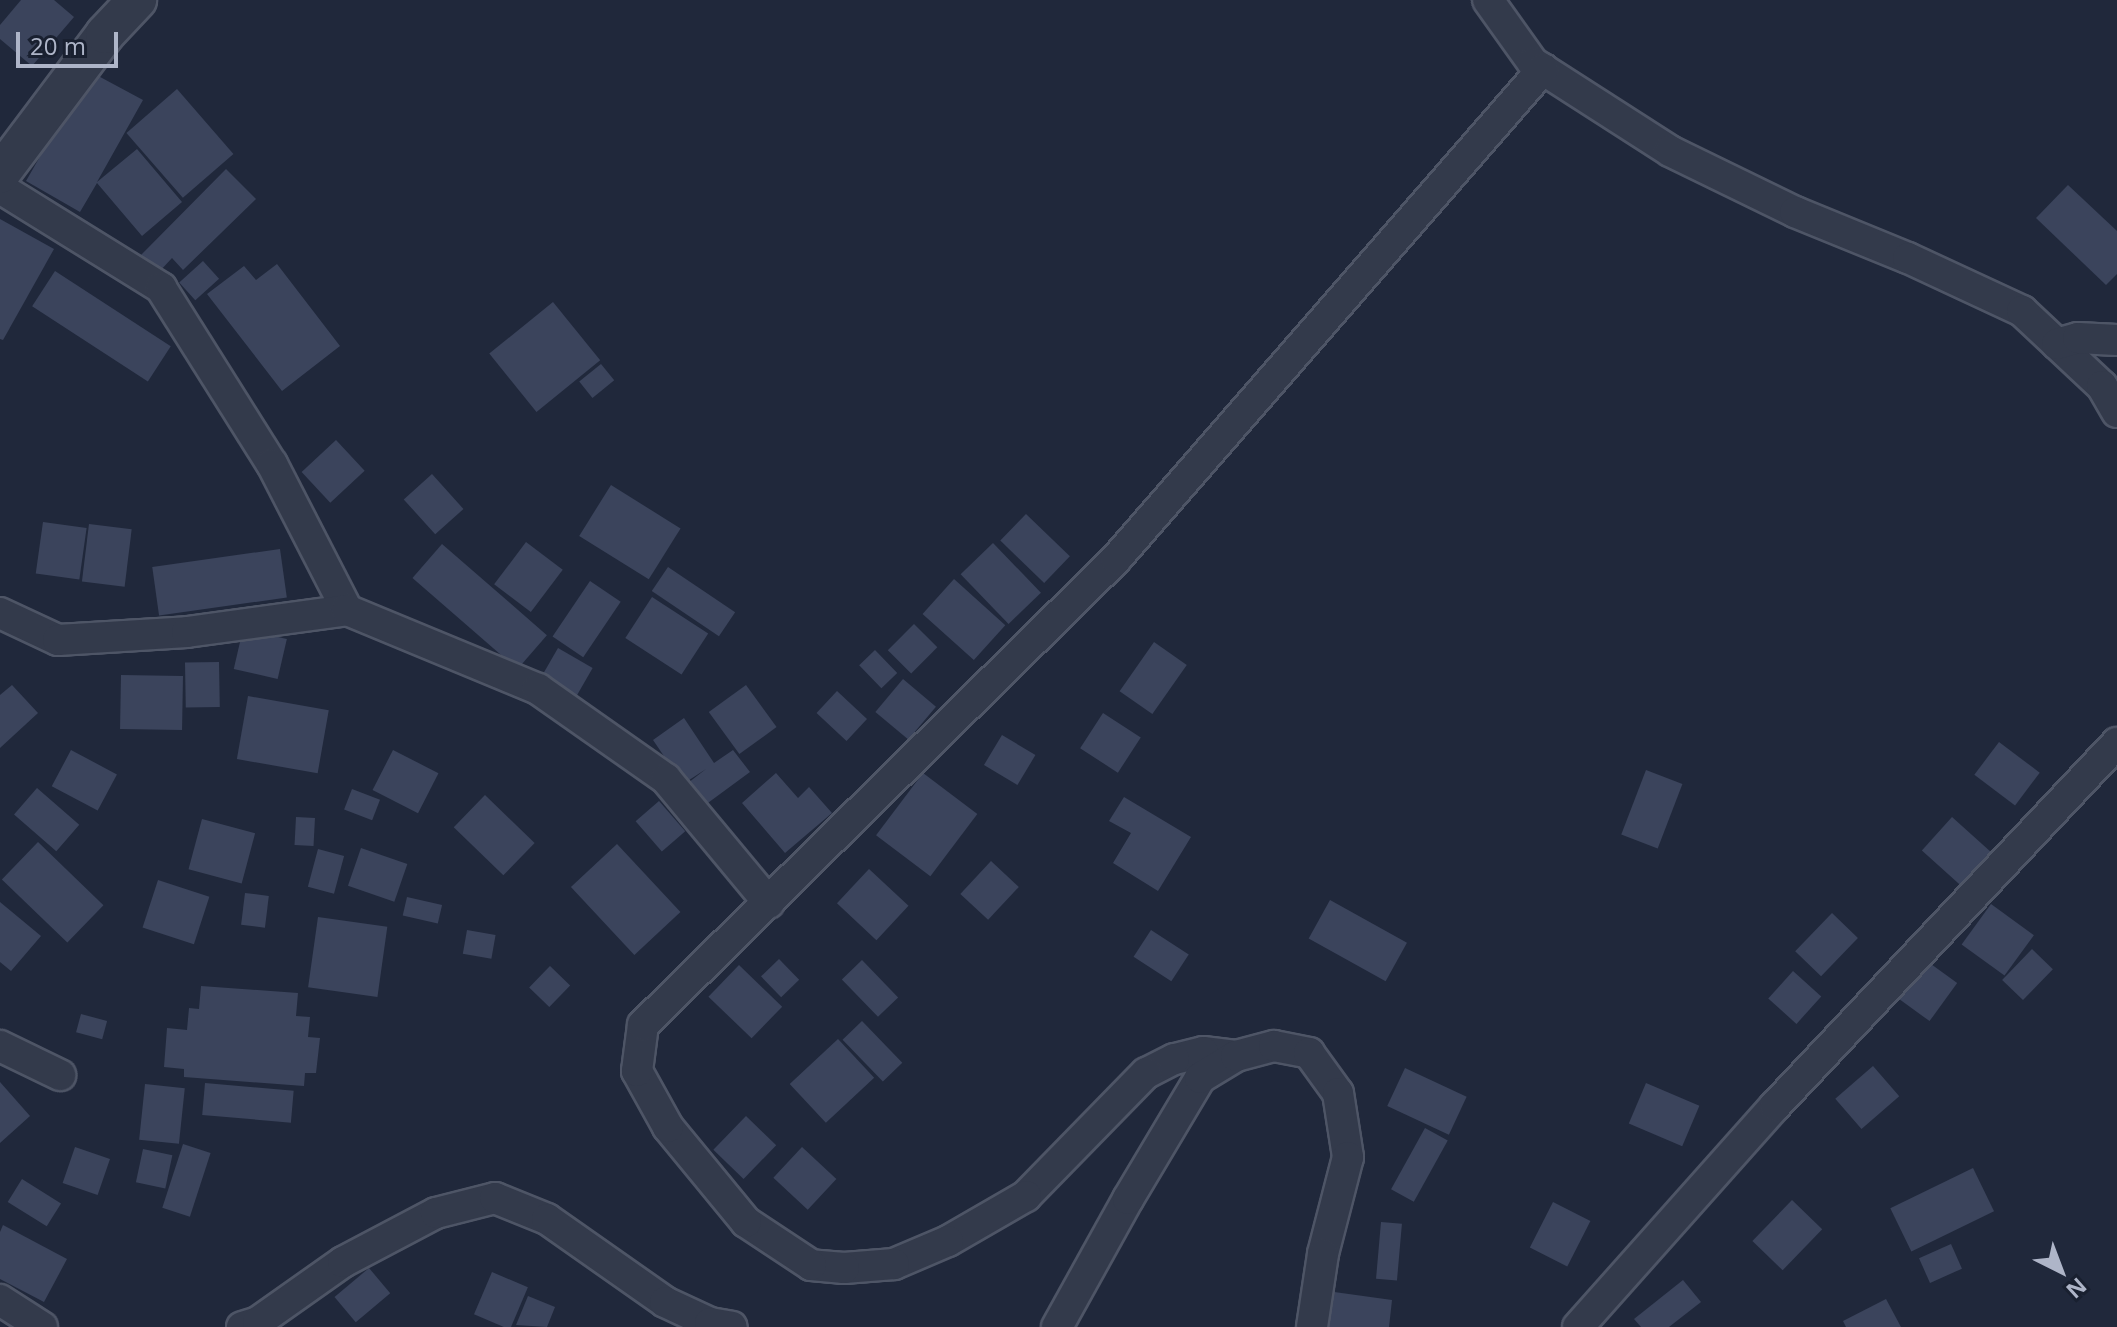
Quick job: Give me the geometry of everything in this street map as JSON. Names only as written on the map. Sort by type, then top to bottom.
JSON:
[{"type":"street","points":[[0,174],[105,34],[137,0]]},
{"type":"street","points":[[1488,0],[1533,63],[1670,151],[1795,212],[1908,258],[2022,311],[2102,386],[2117,412]]},
{"type":"street","points":[[1236,1056],[1203,1052],[1174,1059],[1146,1073],[1026,1196],[948,1241],[894,1264],[844,1268],[811,1265],[746,1222],[668,1127],[637,1071],[643,1025],[1116,559],[1543,69]]},
{"type":"street","points":[[0,188],[161,288],[272,464],[347,610]]},
{"type":"street","points":[[2057,344],[2078,338],[2117,340]]},
{"type":"street","points":[[0,613],[58,640],[187,632],[347,610],[538,689],[666,779],[769,903]]},
{"type":"street","points":[[1578,1327],[1775,1106],[2117,743]]},
{"type":"street","points":[[0,1046],[60,1075]]},
{"type":"street","points":[[1057,1327],[1200,1078],[1236,1056],[1274,1046],[1309,1053],[1338,1093],[1348,1157],[1323,1254],[1312,1327]]},
{"type":"street","points":[[242,1327],[258,1322],[343,1262],[436,1213],[495,1198],[547,1219],[665,1302],[710,1323],[732,1327]]},
{"type":"street","points":[[0,1300],[42,1327]]},
{"type":"building","points":[[21,0],[54,0],[74,17],[32,66],[0,39],[0,25]]},
{"type":"building","points":[[89,71],[143,100],[97,182],[137,149],[182,202],[142,236],[97,183],[80,212],[26,181]]},
{"type":"building","points":[[177,89],[233,154],[183,198],[126,133]]},
{"type":"building","points":[[226,169],[256,199],[183,270],[172,258],[159,272],[141,255]]},
{"type":"building","points":[[2068,185],[2117,231],[2117,274],[2106,285],[2036,218]]},
{"type":"building","points":[[0,219],[54,249],[3,340],[0,339]]},
{"type":"building","points":[[203,261],[219,279],[195,300],[179,282]]},
{"type":"building","points":[[277,264],[340,346],[282,391],[207,294],[244,266],[256,280]]},
{"type":"building","points":[[55,271],[171,346],[148,381],[32,306]]},
{"type":"building","points":[[553,302],[600,360],[536,412],[489,354]]},
{"type":"building","points":[[601,364],[614,380],[592,398],[579,382]]},
{"type":"building","points":[[336,440],[365,471],[330,503],[302,472]]},
{"type":"building","points":[[432,474],[463,509],[435,534],[404,499]]},
{"type":"building","points":[[611,485],[681,528],[649,579],[579,536]]},
{"type":"building","points":[[1026,514],[1070,556],[1044,583],[1000,541]]},
{"type":"building","points":[[43,522],[87,528],[79,580],[36,573]]},
{"type":"building","points":[[89,524],[132,529],[125,587],[82,582]]},
{"type":"building","points":[[526,542],[563,570],[531,612],[494,584]]},
{"type":"building","points":[[993,543],[1041,593],[1009,624],[961,574]]},
{"type":"building","points":[[442,544],[547,635],[517,669],[412,578]]},
{"type":"building","points":[[280,549],[287,598],[159,615],[152,567]]},
{"type":"building","points":[[668,567],[735,612],[719,636],[652,591]]},
{"type":"building","points":[[954,579],[1005,625],[974,660],[923,614]]},
{"type":"building","points":[[590,581],[621,602],[583,657],[553,637]]},
{"type":"building","points":[[652,597],[708,633],[682,675],[625,638]]},
{"type":"building","points":[[914,624],[937,647],[911,673],[888,650]]},
{"type":"building","points":[[243,629],[287,639],[278,679],[234,669]]},
{"type":"building","points":[[1154,642],[1187,665],[1152,714],[1120,691]]},
{"type":"building","points":[[558,648],[593,668],[575,699],[540,679]]},
{"type":"building","points":[[875,650],[897,673],[881,688],[859,665]]},
{"type":"building","points":[[219,662],[220,707],[186,708],[185,663]]},
{"type":"building","points":[[121,675],[183,676],[182,730],[120,729]]},
{"type":"building","points":[[903,679],[936,707],[908,740],[875,712]]},
{"type":"building","points":[[12,685],[38,713],[0,748],[0,695]]},
{"type":"building","points":[[746,685],[777,727],[739,754],[709,712]]},
{"type":"building","points":[[837,691],[867,719],[847,741],[817,713]]},
{"type":"building","points":[[248,696],[329,710],[318,773],[237,759]]},
{"type":"building","points":[[1103,713],[1141,738],[1118,773],[1080,748]]},
{"type":"building","points":[[684,718],[714,763],[733,750],[750,772],[701,808],[684,786],[706,769],[683,784],[653,740]]},
{"type":"building","points":[[1002,735],[1035,755],[1017,785],[984,765]]},
{"type":"building","points":[[1999,742],[2040,773],[2015,805],[1974,775]]},
{"type":"building","points":[[71,750],[117,774],[98,811],[52,786]]},
{"type":"building","points":[[393,750],[438,773],[418,813],[373,790]]},
{"type":"building","points":[[1646,770],[1682,784],[1658,848],[1621,834]]},
{"type":"building","points":[[776,773],[798,798],[809,787],[832,813],[785,853],[742,803]]},
{"type":"building","points":[[923,773],[977,814],[930,876],[876,835]]},
{"type":"building","points":[[37,788],[79,825],[56,851],[14,814]]},
{"type":"building","points":[[352,789],[380,800],[372,820],[344,810]]},
{"type":"building","points":[[485,795],[535,843],[503,875],[454,827]]},
{"type":"building","points":[[1124,797],[1191,837],[1158,891],[1113,863],[1131,833],[1109,821]]},
{"type":"building","points":[[659,801],[685,831],[662,852],[636,821]]},
{"type":"building","points":[[296,817],[315,818],[314,846],[295,845]]},
{"type":"building","points":[[1952,817],[1991,852],[1961,885],[1922,850]]},
{"type":"building","points":[[202,819],[255,833],[242,883],[189,869]]},
{"type":"building","points":[[38,842],[103,905],[67,943],[2,879]]},
{"type":"building","points":[[617,844],[680,912],[634,955],[571,887]]},
{"type":"building","points":[[361,848],[407,864],[394,902],[348,886]]},
{"type":"building","points":[[318,849],[344,856],[334,894],[308,887]]},
{"type":"building","points":[[991,861],[1019,887],[988,920],[960,894]]},
{"type":"building","points":[[869,869],[908,906],[876,940],[837,903]]},
{"type":"building","points":[[158,880],[209,897],[194,944],[143,928]]},
{"type":"building","points":[[245,893],[269,896],[265,928],[241,925]]},
{"type":"building","points":[[407,897],[442,905],[438,924],[403,916]]},
{"type":"building","points":[[1330,900],[1407,943],[1386,981],[1309,938]]},
{"type":"building","points":[[0,902],[41,936],[11,971],[0,962]]},
{"type":"building","points":[[1991,904],[2034,935],[2004,976],[1962,944]]},
{"type":"building","points":[[1832,913],[1858,938],[1821,976],[1795,951]]},
{"type":"building","points":[[318,917],[387,927],[377,997],[308,987]]},
{"type":"building","points":[[467,930],[496,935],[491,959],[463,954]]},
{"type":"building","points":[[1151,930],[1189,955],[1171,981],[1134,957]]},
{"type":"building","points":[[2032,949],[2053,969],[2023,1000],[2002,980]]},
{"type":"building","points":[[779,959],[799,980],[781,997],[761,976]]},
{"type":"building","points":[[1924,959],[1957,983],[1930,1021],[1896,997]]},
{"type":"building","points":[[862,960],[898,997],[878,1017],[842,979]]},
{"type":"building","points":[[739,965],[782,1007],[752,1038],[708,997]]},
{"type":"building","points":[[550,966],[570,985],[549,1007],[529,988]]},
{"type":"building","points":[[1793,971],[1821,996],[1796,1024],[1768,998]]},
{"type":"building","points":[[201,986],[298,993],[296,1016],[310,1017],[308,1037],[320,1038],[316,1073],[305,1073],[304,1086],[184,1077],[184,1069],[164,1067],[167,1028],[187,1030],[189,1008],[199,1009]]},
{"type":"building","points":[[81,1014],[107,1021],[102,1039],[76,1032]]},
{"type":"building","points":[[862,1021],[902,1063],[883,1081],[843,1040]]},
{"type":"building","points":[[838,1039],[874,1078],[826,1123],[790,1084]]},
{"type":"building","points":[[1873,1066],[1899,1096],[1862,1129],[1835,1099]]},
{"type":"building","points":[[1405,1068],[1467,1097],[1449,1135],[1387,1106]]},
{"type":"building","points":[[0,1082],[30,1116],[0,1143]]},
{"type":"building","points":[[205,1083],[294,1091],[291,1123],[202,1115]]},
{"type":"building","points":[[1646,1083],[1699,1106],[1682,1146],[1629,1124]]},
{"type":"building","points":[[145,1084],[185,1088],[179,1144],[139,1140]]},
{"type":"building","points":[[746,1116],[776,1145],[744,1179],[713,1150]]},
{"type":"building","points":[[1425,1128],[1448,1141],[1414,1202],[1391,1189]]},
{"type":"building","points":[[183,1144],[211,1153],[190,1217],[162,1208]]},
{"type":"building","points":[[75,1147],[110,1159],[98,1195],[63,1183]]},
{"type":"building","points":[[802,1147],[836,1179],[808,1210],[773,1178]]},
{"type":"building","points":[[143,1149],[172,1155],[165,1188],[136,1182]]},
{"type":"building","points":[[1973,1168],[1994,1211],[1911,1251],[1890,1208]]},
{"type":"building","points":[[22,1179],[61,1203],[47,1226],[8,1202]]},
{"type":"building","points":[[1792,1200],[1822,1229],[1783,1270],[1752,1241]]},
{"type":"building","points":[[1553,1202],[1590,1221],[1567,1267],[1530,1247]]},
{"type":"building","points":[[1381,1222],[1402,1224],[1397,1281],[1376,1279]]},
{"type":"building","points":[[3,1225],[67,1259],[44,1302],[0,1279],[0,1232]]},
{"type":"building","points":[[1951,1244],[1962,1269],[1930,1283],[1919,1258]]},
{"type":"building","points":[[369,1268],[390,1293],[356,1322],[335,1297]]},
{"type":"building","points":[[492,1272],[528,1287],[511,1327],[474,1314]]},
{"type":"building","points":[[1683,1280],[1701,1302],[1669,1327],[1641,1327],[1634,1319]]},
{"type":"building","points":[[1327,1291],[1392,1300],[1389,1327],[1322,1327]]},
{"type":"building","points":[[528,1296],[555,1307],[547,1327],[516,1325]]},
{"type":"building","points":[[1886,1299],[1901,1327],[1846,1327],[1843,1321]]}]
